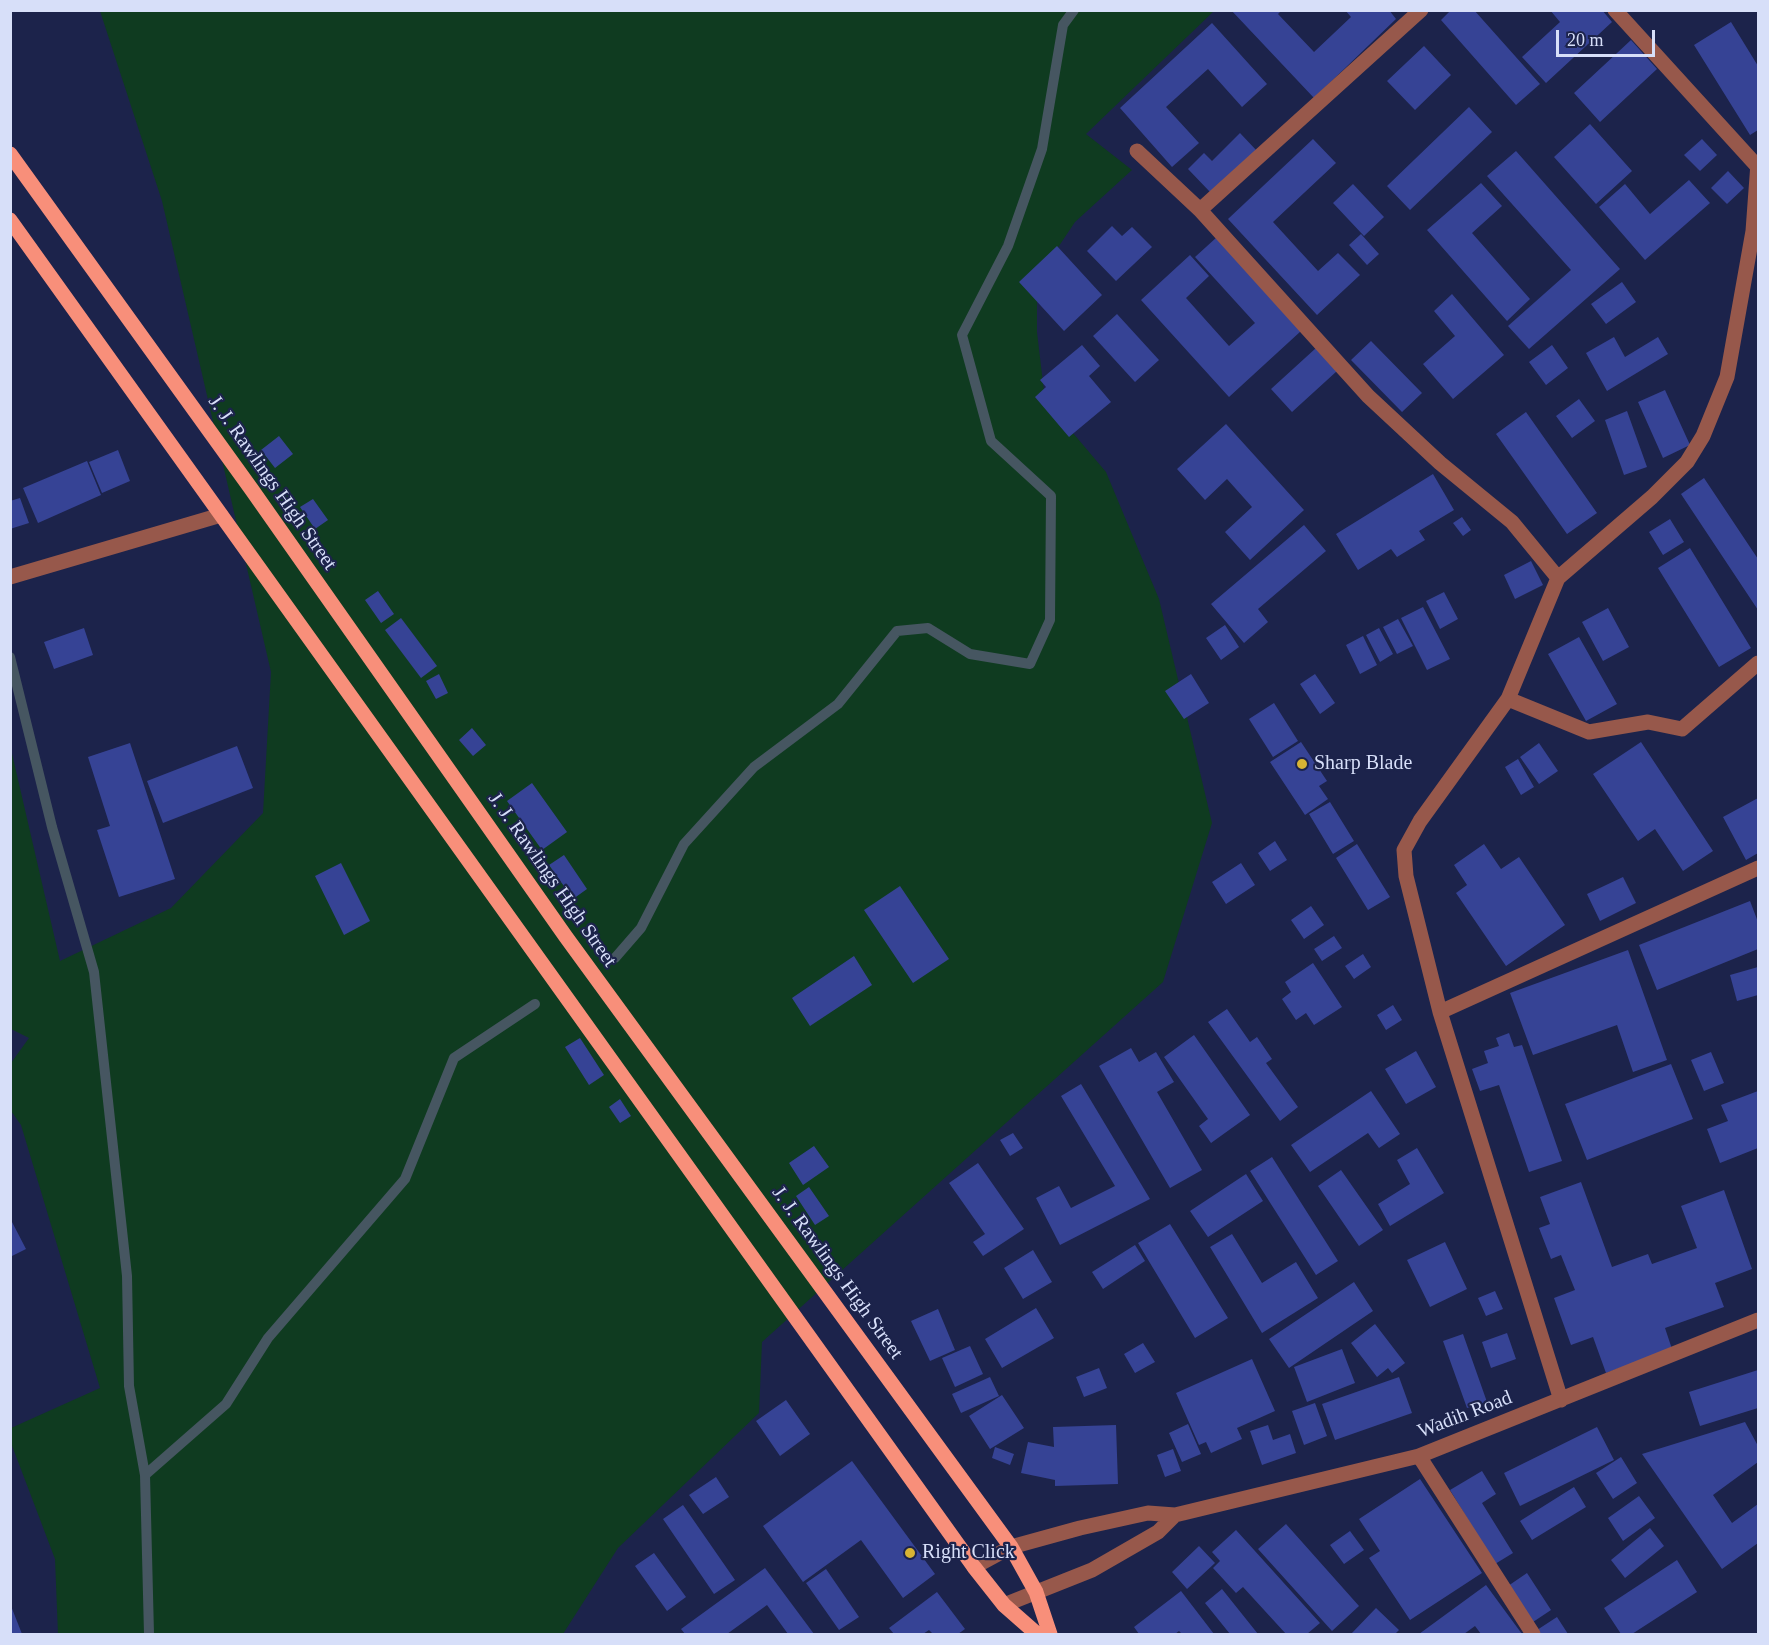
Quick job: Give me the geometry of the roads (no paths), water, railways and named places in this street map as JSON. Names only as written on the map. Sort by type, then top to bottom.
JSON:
[{"type":"main road","name":"J. J. Rawlings High Street","points":[[10,154],[252,490],[566,937],[1011,1547],[1036,1592],[1050,1635]]},
{"type":"main road","points":[[10,220],[974,1567],[1004,1605],[1037,1635]]},
{"type":"street","points":[[1200,210],[1421,10]]},
{"type":"street","points":[[1561,1400],[1440,1012],[1406,876],[1404,850],[1420,821],[1508,699],[1558,578],[1652,497],[1687,462],[1703,436],[1727,377],[1753,231],[1758,165],[1616,10]]},
{"type":"street","points":[[1137,151],[1200,210],[1368,396],[1440,463],[1512,522],[1558,578]]},
{"type":"street","points":[[10,577],[221,515]]},
{"type":"street","points":[[1508,699],[1589,732],[1648,722],[1682,729],[1758,663]]},
{"type":"street","points":[[1440,1012],[1758,868]]},
{"type":"street","name":"Wadih Road","points":[[974,1567],[1011,1547],[1148,1513],[1175,1515],[1419,1456],[1758,1320]]},
{"type":"street","points":[[1419,1456],[1533,1635]]},
{"type":"street","name":"Wadih Road","points":[[1004,1605],[1092,1570],[1158,1532],[1175,1515]]},
{"type":"waterway","points":[[615,958],[641,928],[684,844],[754,767],[838,704],[897,631],[928,628],[970,654],[1030,664],[1050,620],[1051,496],[991,441],[962,335],[1008,246],[1042,149],[1063,25],[1074,10]]},
{"type":"waterway","points":[[10,657],[52,827],[94,972],[127,1276],[129,1386],[145,1475],[149,1634]]},
{"type":"waterway","points":[[145,1475],[226,1404],[268,1338],[405,1179],[454,1058],[535,1004]]},
{"type":"place","name":"Sharp Blade","points":[[1302,764]]},
{"type":"place","name":"Right Click","points":[[910,1553]]}]
